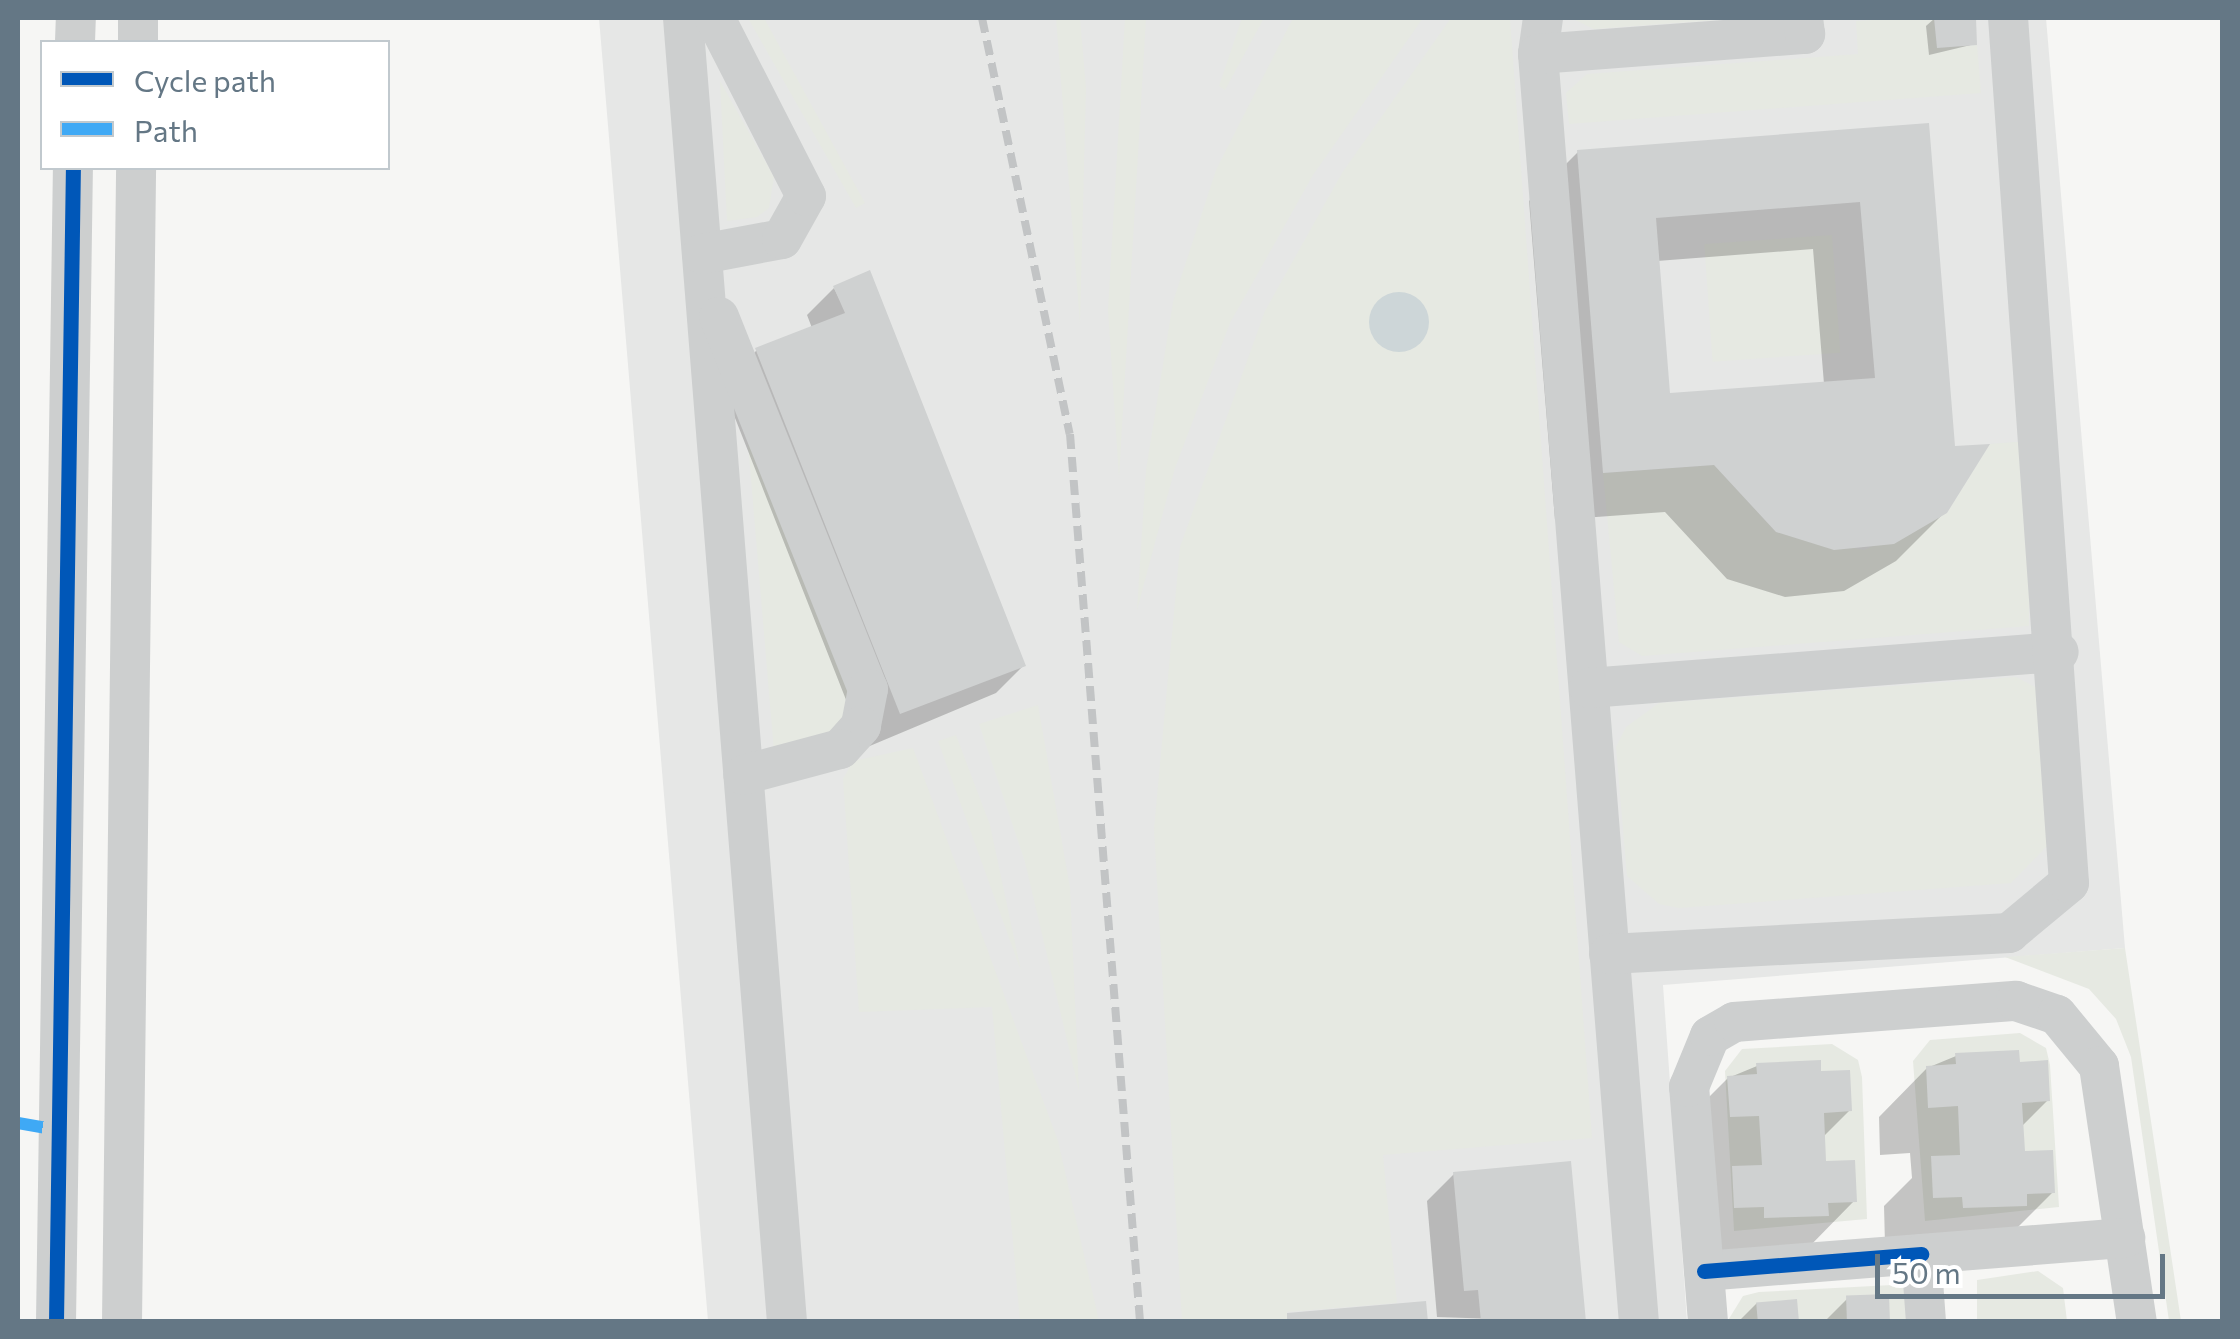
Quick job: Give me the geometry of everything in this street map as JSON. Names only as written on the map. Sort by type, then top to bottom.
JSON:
[{"type":"street","points":[[683,18],[787,1322]]},
{"type":"street","points":[[703,267],[782,239],[806,196],[715,18]]},
{"type":"street","points":[[1639,1322],[1540,36],[1804,34],[1803,18]]},
{"type":"street","points":[[1610,954],[2022,927],[2063,894],[2073,869],[2008,18]]},
{"type":"street","points":[[56,1322],[73,170]]},
{"type":"street","points":[[122,1322],[136,170]]},
{"type":"street","points":[[703,267],[868,689],[861,726],[840,749],[743,775]]},
{"type":"street","points":[[1589,688],[2059,652]]},
{"type":"street","points":[[1708,1322],[1689,1087],[1710,1036],[1734,1022],[2016,1001],[2057,1015],[2099,1066],[2137,1322]]},
{"type":"street","points":[[1704,1271],[2125,1238]]},
{"type":"street","points":[[1920,1254],[1926,1322]]},
{"type":"shaded area","points":[[599,18],[2046,18],[2125,948],[1663,985],[1687,1321],[708,1321]]},
{"type":"shaded area","points":[[748,18],[764,18],[865,203],[856,208]]},
{"type":"shaded area","points":[[1056,18],[1080,18],[1086,88],[1080,324]]},
{"type":"shaded area","points":[[1125,18],[1146,18],[1119,478],[1108,310]]},
{"type":"shaded area","points":[[1242,18],[1264,18],[1225,90],[1219,86]]},
{"type":"shaded area","points":[[1293,18],[1423,18],[1313,175],[1230,323],[1175,468],[1137,610],[1146,470],[1173,302],[1216,170]]},
{"type":"shaded area","points":[[1451,18],[1510,18],[1592,1138],[1383,1155],[1397,1303],[1287,1312],[1287,1321],[1182,1322],[1154,829],[1180,547],[1265,311],[1342,173]]},
{"type":"shaded area","points":[[1571,18],[1745,18],[1594,29]]},
{"type":"shaded area","points":[[1934,18],[1937,48],[1977,45],[1981,93],[1569,124],[1566,93],[1587,74],[1858,54],[1856,21]]},
{"type":"shaded area","points":[[720,81],[774,177],[769,208],[757,217],[727,221]]},
{"type":"shaded area","points":[[1832,235],[1840,353],[1713,362],[1704,244]]},
{"type":"shaded area","points":[[1399,292],[1420,301],[1429,322],[1420,343],[1399,352],[1378,343],[1369,322],[1378,301]]},
{"type":"shaded area","points":[[746,420],[854,685],[838,732],[774,752]]},
{"type":"shaded area","points":[[2029,441],[2029,626],[1642,656],[1619,642],[1603,473],[1714,465],[1776,532],[1864,550],[1947,513],[1990,444]]},
{"type":"shaded area","points":[[2016,677],[2037,688],[2051,842],[2011,883],[1679,908],[1659,904],[1627,876],[1616,747],[1626,727],[1659,703]]},
{"type":"shaded area","points":[[1038,705],[1070,888],[1079,1091],[1025,862],[979,724]]},
{"type":"shaded area","points":[[956,735],[990,825],[1021,971],[938,741]]},
{"type":"shaded area","points":[[913,748],[1058,1141],[1099,1321],[1020,1321],[992,1007],[859,1012],[843,779],[853,761]]},
{"type":"shaded area","points":[[2125,948],[2181,1321],[2169,1321],[2131,1057],[2116,1019],[2089,989],[2005,957]]},
{"type":"shaded area","points":[[2020,1033],[2046,1048],[2050,1065],[2059,1207],[1925,1221],[1913,1061],[1930,1040]]},
{"type":"shaded area","points":[[1832,1044],[1858,1060],[1862,1077],[1867,1219],[1734,1231],[1725,1071],[1742,1049]]},
{"type":"shaded area","points":[[2038,1271],[2063,1288],[2067,1321],[1977,1321],[1977,1280]]},
{"type":"shaded area","points":[[1911,1284],[1925,1321],[1727,1322],[1743,1296],[1759,1292]]},
{"type":"building","points":[[1934,18],[1976,18],[1977,45],[1937,48]]},
{"type":"building","points":[[1929,123],[1955,446],[1990,444],[1947,513],[1894,544],[1834,550],[1776,532],[1714,465],[1603,473],[1577,150]],"holes":[[[1860,202],[1875,378],[1670,393],[1656,218]]]},
{"type":"building","points":[[870,270],[1026,666],[900,714],[755,348],[845,313],[833,286]]},
{"type":"building","points":[[2019,1050],[2020,1062],[2048,1060],[2050,1101],[2022,1103],[2025,1151],[2053,1150],[2055,1193],[2027,1194],[2027,1206],[1963,1208],[1962,1197],[1933,1198],[1931,1156],[1960,1155],[1958,1106],[1928,1108],[1926,1066],[1956,1064],[1955,1053]]},
{"type":"building","points":[[1821,1060],[1821,1071],[1850,1070],[1852,1111],[1824,1113],[1826,1161],[1855,1160],[1857,1202],[1828,1203],[1829,1216],[1764,1218],[1764,1207],[1734,1208],[1732,1166],[1762,1165],[1759,1116],[1730,1117],[1727,1076],[1757,1074],[1756,1063]]},
{"type":"building","points":[[1571,1161],[1586,1322],[1481,1322],[1478,1290],[1464,1291],[1453,1172]]},
{"type":"building","points":[[1889,1294],[1890,1322],[1847,1322],[1846,1296]]},
{"type":"building","points":[[1797,1299],[1799,1322],[1758,1322],[1756,1303]]},
{"type":"building","points":[[1426,1301],[1428,1322],[1287,1322],[1287,1313]]},
{"type":"railway","points":[[982,18],[1070,434],[1140,1322]]},
{"type":"marked path","points":[[18,1123],[56,1130]]},
{"type":"cycle path","points":[[56,1322],[73,170]]},
{"type":"cycle path","points":[[1704,1271],[1921,1254]]}]
